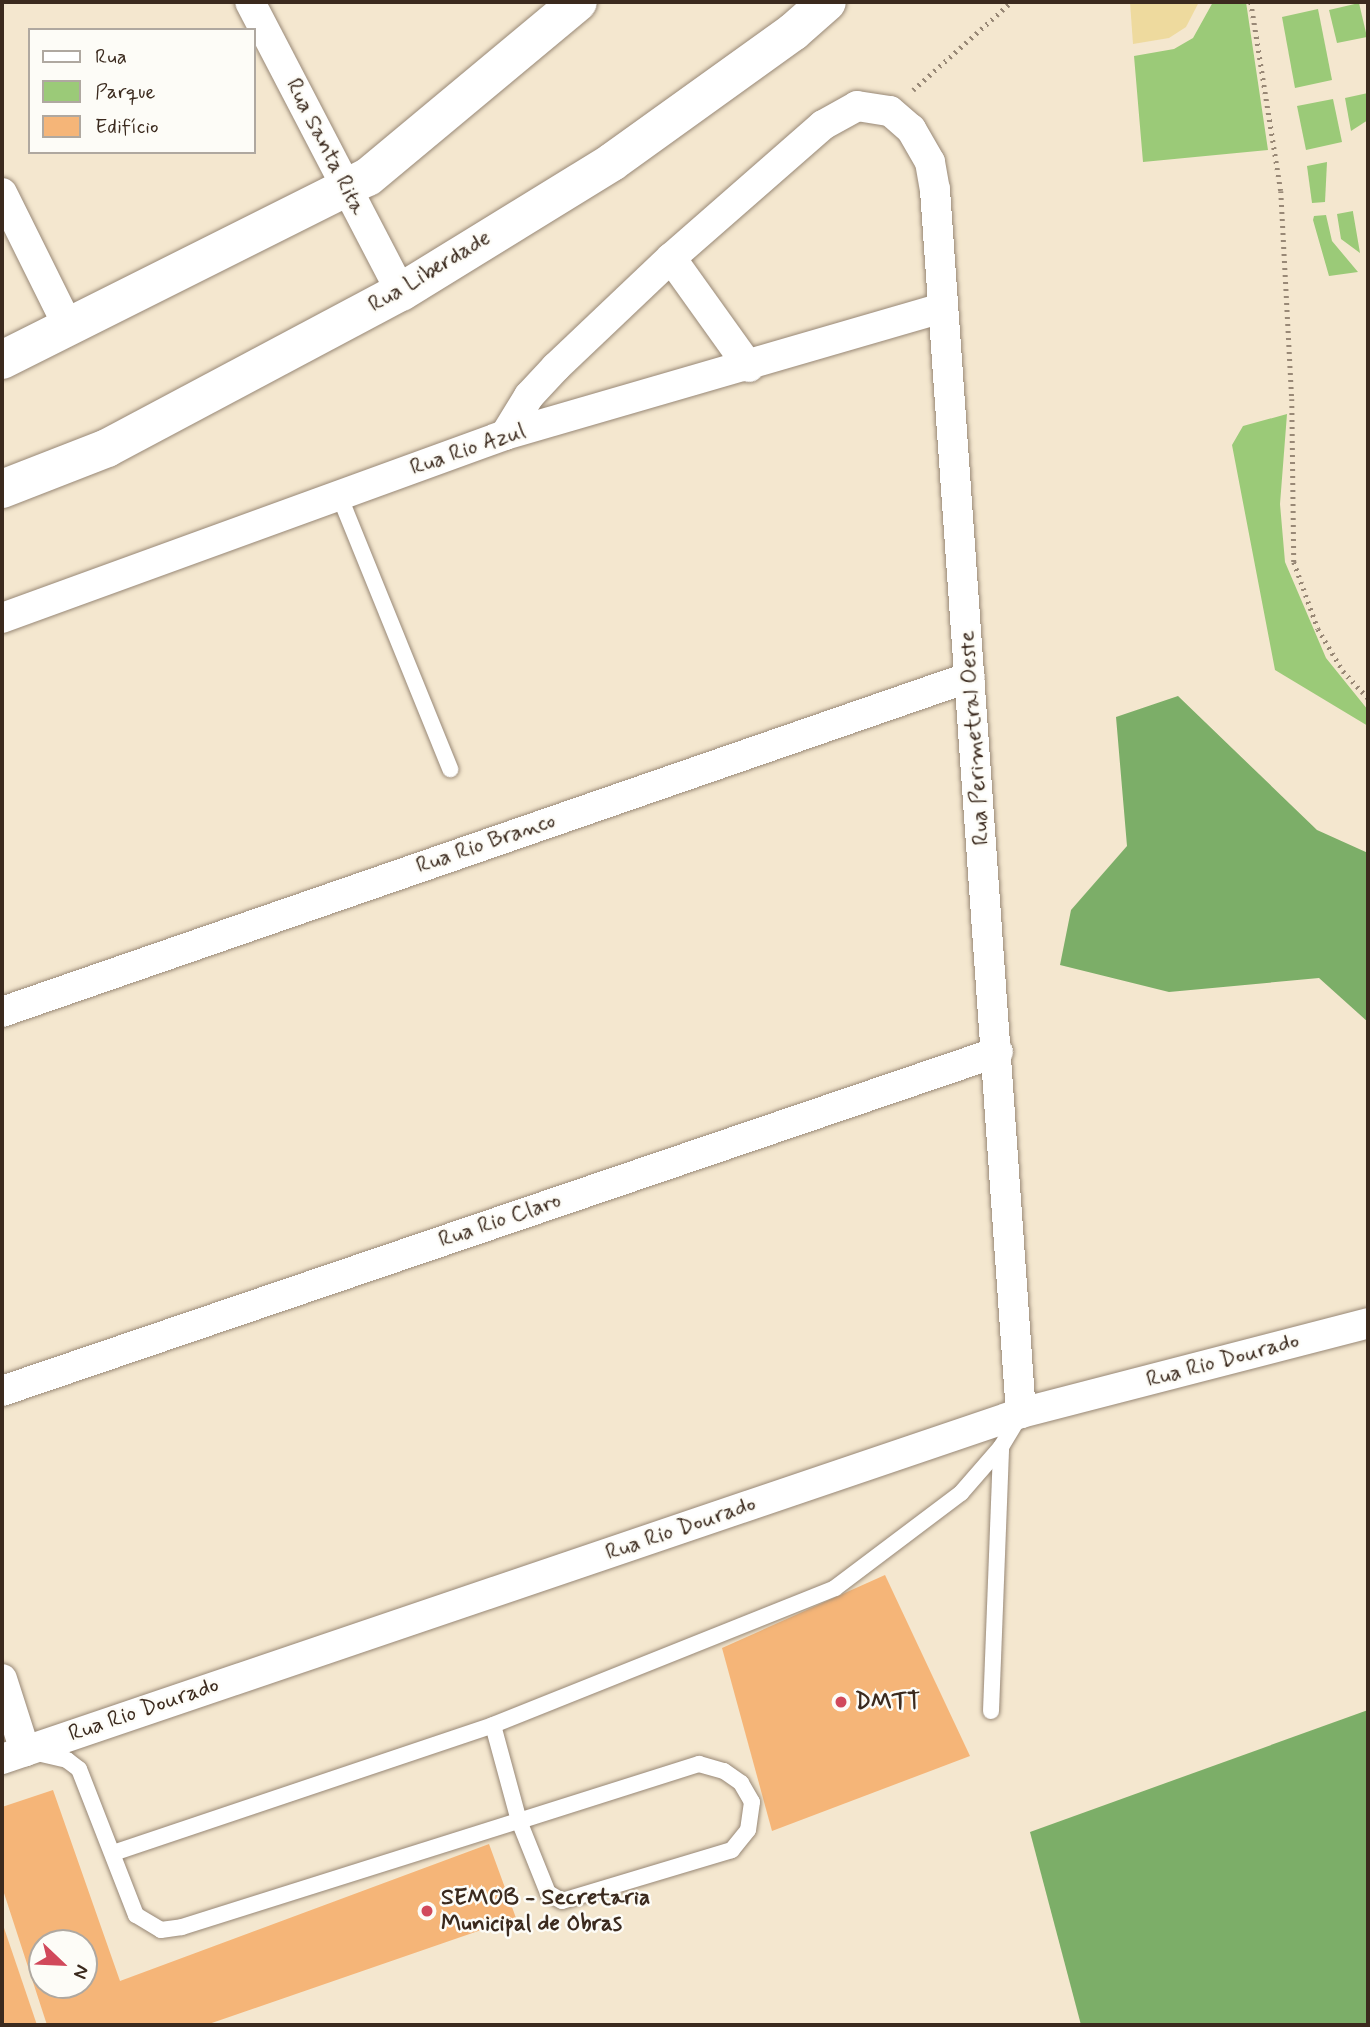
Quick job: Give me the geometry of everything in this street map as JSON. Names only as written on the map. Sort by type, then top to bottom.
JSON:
[{"type":"highway","points":[[2,359],[369,177],[578,2]]},
{"type":"highway","name":"Rua Liberdade","points":[[2,489],[107,448],[401,292],[612,162],[793,32],[827,2]]},
{"type":"street","name":"Rua Santa Rita","points":[[250,2],[401,292]]},
{"type":"street","points":[[505,435],[528,396],[671,258],[823,125],[857,106],[890,111]]},
{"type":"street","name":"Rua Perimetral Oeste","points":[[890,111],[911,129],[930,162],[998,1052],[1021,1413]]},
{"type":"street","points":[[2,193],[69,328]]},
{"type":"street","points":[[671,258],[750,368]]},
{"type":"street","name":"Rua Rio Azul","points":[[2,618],[505,435],[750,368],[942,308]]},
{"type":"street","name":"Rua Rio Branco","points":[[2,1012],[970,677]]},
{"type":"street","name":"Rua Rio Claro","points":[[2,1391],[998,1052]]},
{"type":"street","name":"Rua Rio Dourado","points":[[13,1755],[1021,1413],[1368,1323]]},
{"type":"street","points":[[2,1679],[13,1755]]},
{"type":"lane","points":[[340,495],[450,769]]},
{"type":"lane","points":[[113,1853],[493,1725],[835,1588],[961,1493],[1001,1447],[1021,1413]]},
{"type":"lane","points":[[990,1712],[1001,1447]]},
{"type":"lane","points":[[13,1755],[67,1760],[79,1769],[136,1915],[161,1930],[520,1821],[699,1764],[724,1770],[741,1783],[752,1802],[748,1830],[732,1850],[562,1901],[548,1893],[520,1821],[493,1725]]},
{"type":"path","points":[[890,111],[1011,2]]},
{"type":"path","points":[[1251,2],[1282,191],[1292,399],[1294,562],[1318,629],[1343,671],[1368,698]]},
{"type":"green space","points":[[1213,2],[1246,2],[1268,150],[1143,162],[1134,56],[1174,49],[1193,38]]},
{"type":"green space","points":[[1359,3],[1367,37],[1337,43],[1329,10]]},
{"type":"green space","points":[[1318,9],[1332,80],[1295,88],[1282,17]]},
{"type":"green space","points":[[1368,93],[1368,120],[1351,131],[1345,98]]},
{"type":"green space","points":[[1333,99],[1342,142],[1306,150],[1297,106]]},
{"type":"green space","points":[[1327,162],[1325,202],[1312,203],[1307,166]]},
{"type":"green space","points":[[1353,211],[1360,253],[1341,239],[1337,214]]},
{"type":"green space","points":[[1326,215],[1332,241],[1358,272],[1329,276],[1313,220],[1314,216]]},
{"type":"green space","points":[[1287,414],[1280,504],[1285,562],[1326,658],[1368,710],[1368,726],[1275,670],[1232,445],[1243,426]]},
{"type":"green space","points":[[1178,696],[1317,830],[1368,853],[1368,1022],[1319,978],[1169,992],[1060,965],[1071,910],[1127,846],[1116,717]]},
{"type":"green space","points":[[1368,1710],[1368,2025],[1081,2025],[1030,1832]]},
{"type":"sand","points":[[1130,2],[1199,2],[1186,27],[1169,38],[1133,44]]},
{"type":"building","name":"DMTT","points":[[885,1575],[970,1756],[772,1831],[722,1648]]},
{"type":"building","points":[[53,1790],[120,1981],[489,1844],[516,1918],[206,2025],[47,2025],[39,1999],[98,1999],[98,1929],[28,1929],[28,1967],[2,1887],[2,1807]]},
{"type":"building","points":[[2,1922],[37,2025],[2,2025]]},
{"type":"place","name":"DMTT","points":[[841,1702]]},
{"type":"place","name":"SEMOB - Secretaria Municipal de Obras","points":[[427,1911]]}]
